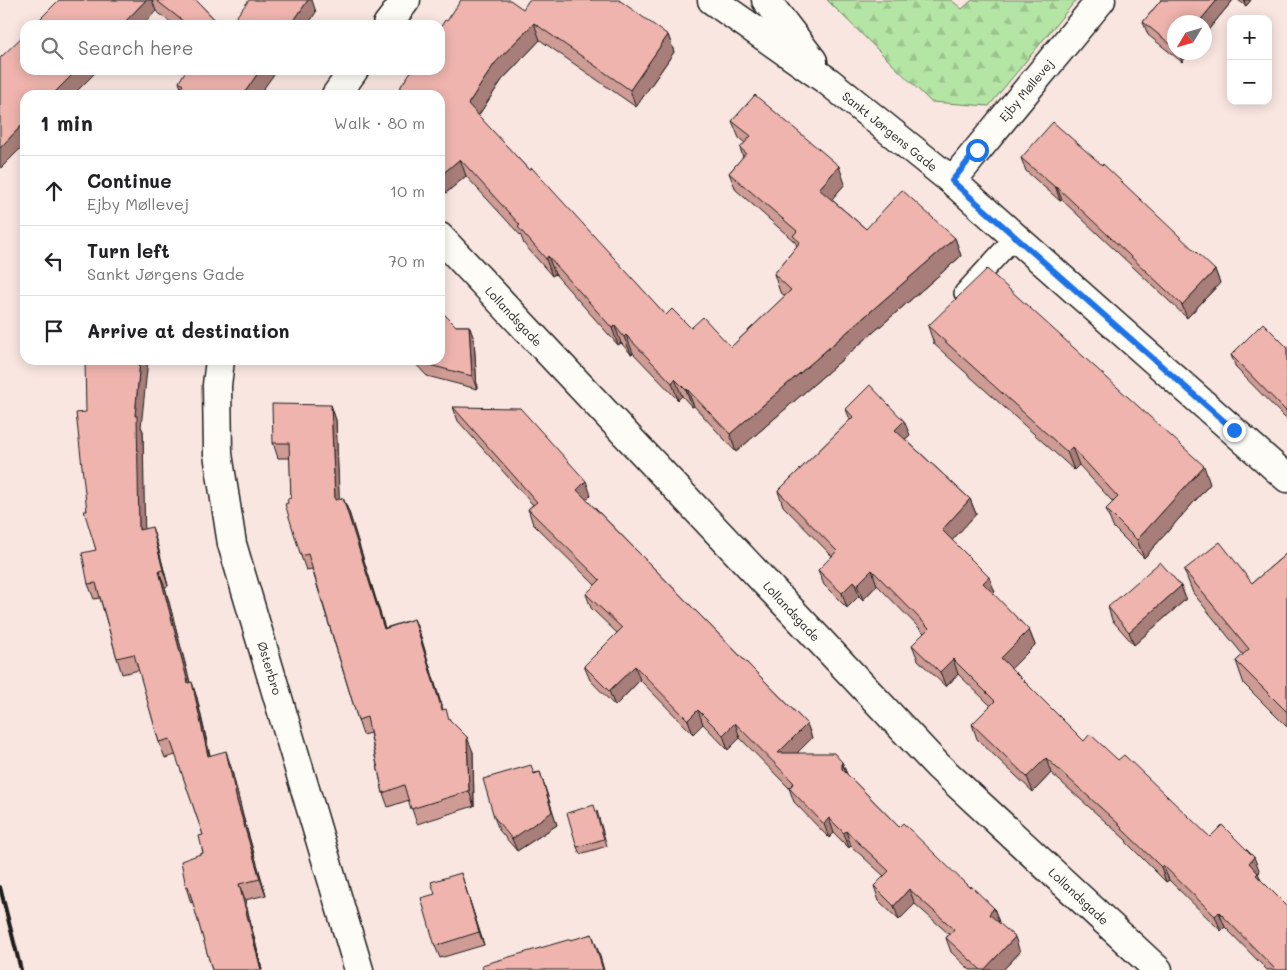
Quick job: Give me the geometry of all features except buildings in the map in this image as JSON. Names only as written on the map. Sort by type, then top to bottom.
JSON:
[{"type":"street","name":"Sankt Jørgens Gade","points":[[712,0],[829,82],[952,181],[1287,478]]},
{"type":"street","name":"Sankt Jørgens Gade","points":[[766,0],[829,82]]},
{"type":"street","name":"Ejby Møllevej","points":[[952,181],[1101,0]]},
{"type":"street","points":[[391,20],[404,1]]},
{"type":"street","points":[[340,90],[350,75]]},
{"type":"street","name":"Lollandsgade","points":[[445,242],[938,766],[1158,970]]},
{"type":"street","name":"Østerbro","points":[[219,365],[217,385],[218,454],[232,544],[359,970]]},
{"type":"lane","points":[[955,303],[1015,237]]},
{"type":"green space","points":[[827,0],[951,0],[962,9],[972,0],[1076,0],[989,106],[931,102]]},
{"type":"railway","points":[[0,887],[21,970]]},
{"type":"route","points":[[977,150],[952,181],[1234,430]]}]
